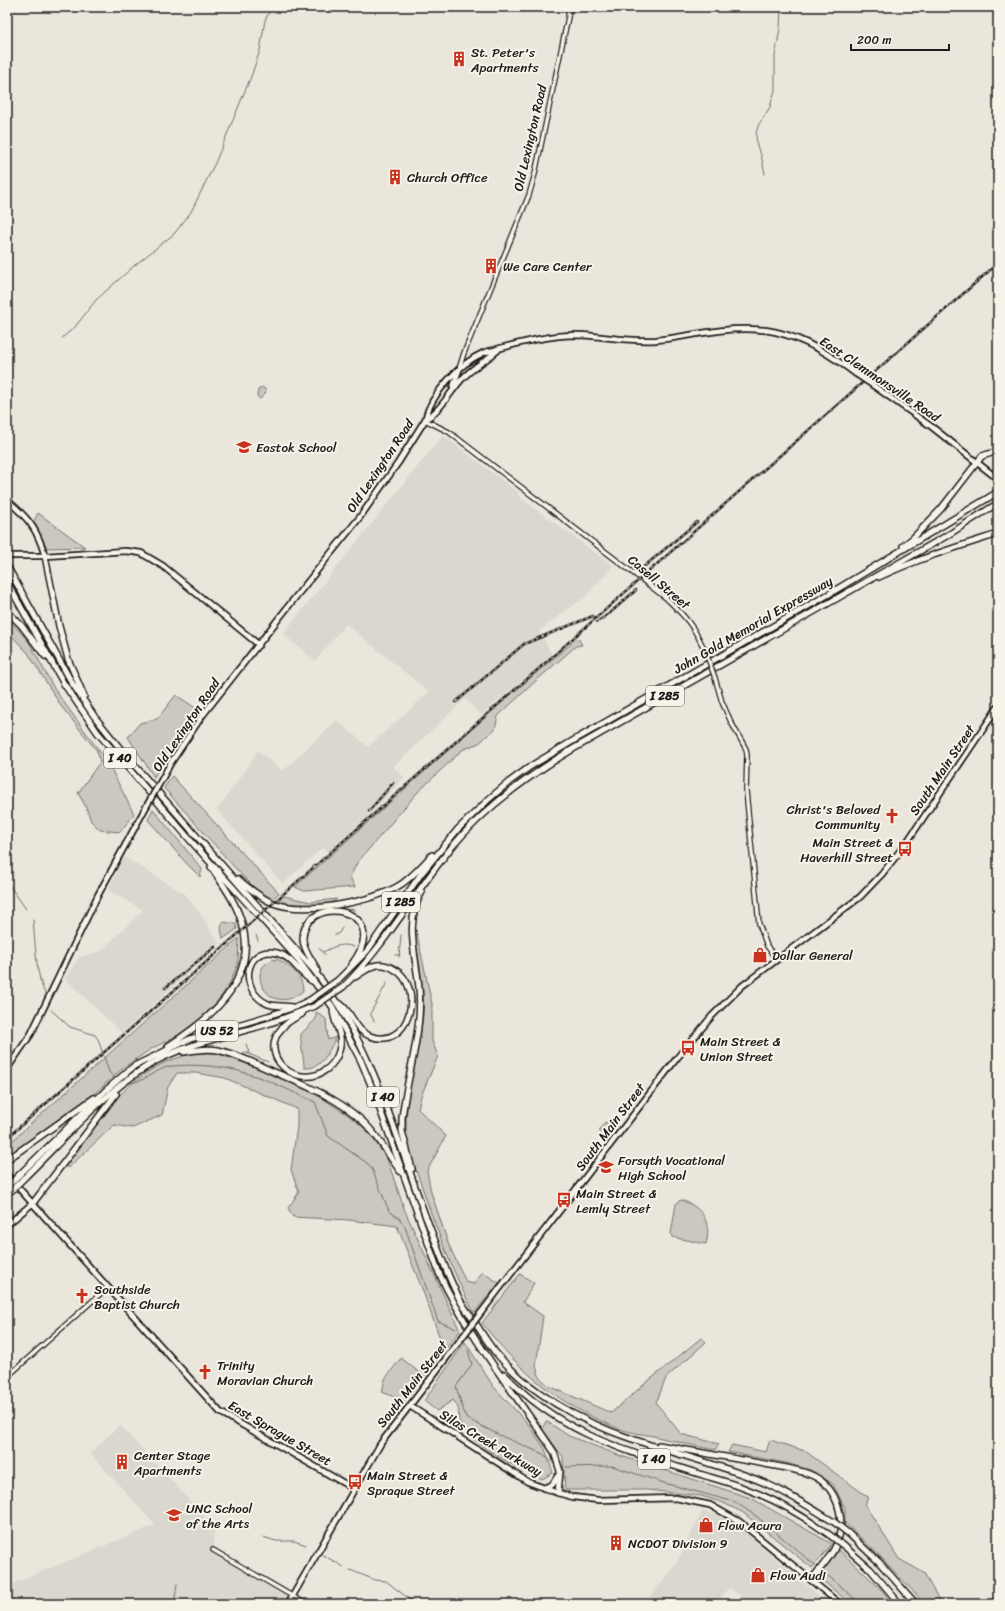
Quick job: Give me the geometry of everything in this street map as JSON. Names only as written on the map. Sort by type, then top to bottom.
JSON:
[{"type":"highway","points":[[828,594],[874,566],[913,538],[941,509],[982,456],[998,451]]},
{"type":"highway","name":"John Gold Memorial Expressway","points":[[7,1186],[118,1078],[141,1063],[190,1039],[296,1007],[310,1000],[338,980],[367,952],[421,874],[458,828],[489,799],[531,766],[828,594],[998,492]]},
{"type":"highway","name":"John Gold Memorial Expressway","points":[[115,1092],[149,1065],[176,1053],[190,1047],[279,1020],[315,1006],[343,987],[375,951],[451,848],[492,806],[517,786],[544,767],[948,534],[998,503]]},
{"type":"highway","points":[[844,594],[905,565],[998,534]]},
{"type":"highway","points":[[45,556],[59,626],[68,659],[94,716]]},
{"type":"highway","name":"I 40","points":[[7,567],[57,658],[94,716],[123,752],[319,976],[337,1002],[358,1038],[380,1087],[446,1268],[460,1299],[495,1352],[528,1384],[565,1410],[591,1424],[756,1480],[784,1492],[834,1522],[848,1533],[879,1562],[916,1604]]},
{"type":"highway","name":"I 40","points":[[7,582],[56,671],[98,733],[191,841],[295,956],[333,1009],[361,1061],[439,1273],[451,1299],[490,1360],[515,1386],[537,1405],[562,1422],[590,1436],[620,1448],[749,1489],[779,1502],[805,1517],[844,1546],[870,1569],[900,1604]]},
{"type":"highway","points":[[7,612],[21,625],[56,671]]},
{"type":"highway","points":[[225,868],[259,896],[273,903],[299,909],[330,906],[384,893],[403,883],[458,828]]},
{"type":"highway","points":[[141,1063],[190,1032],[215,1010],[227,997],[241,970],[244,956],[244,932],[235,903],[222,882],[191,841]]},
{"type":"highway","points":[[419,1197],[404,1137],[402,1118],[420,1010],[412,941],[413,919],[419,896],[438,864]]},
{"type":"highway","points":[[319,976],[304,945],[304,933],[307,925],[313,918],[322,913],[333,911],[347,912],[354,916],[361,924],[363,932],[359,952],[344,975]]},
{"type":"highway","points":[[296,1007],[271,1005],[256,995],[250,986],[248,979],[248,972],[252,963],[257,957],[265,953],[279,953],[289,959],[306,978],[314,982]]},
{"type":"highway","points":[[337,1002],[344,1006],[360,1028],[372,1036],[383,1038],[390,1036],[399,1031],[405,1024],[410,1010],[410,993],[408,983],[400,972],[388,966],[379,965],[350,979]]},
{"type":"highway","points":[[315,1006],[285,1024],[275,1041],[275,1054],[278,1062],[286,1070],[298,1076],[319,1074],[328,1068],[337,1057],[340,1038],[339,1028],[333,1017],[333,1009]]},
{"type":"highway","points":[[176,1053],[198,1049],[217,1050],[243,1058],[312,1088],[346,1108],[369,1127],[403,1176]]},
{"type":"highway","points":[[7,1160],[105,1091]]},
{"type":"highway","points":[[9,1193],[115,1092]]},
{"type":"highway","points":[[33,1203],[115,1092]]},
{"type":"highway","points":[[490,1360],[554,1452],[560,1471],[558,1493]]},
{"type":"highway","points":[[638,1441],[806,1472],[824,1483],[837,1502],[841,1514],[841,1531],[836,1546],[811,1580]]},
{"type":"highway","points":[[544,1488],[552,1485],[556,1481],[560,1471]]},
{"type":"main road","name":"East Clemmonsville Road","points":[[459,370],[478,355],[485,352],[550,337],[578,335],[632,340],[655,340],[708,332],[741,329],[776,332],[801,340],[838,360],[932,427],[998,479]]},
{"type":"main road","name":"East Clemmonsville Road","points":[[448,395],[468,373],[490,357],[498,349]]},
{"type":"main road","points":[[448,395],[455,384],[459,370]]},
{"type":"main road","name":"Old Lexington Road","points":[[7,1069],[31,1034],[98,896],[170,764],[202,716],[360,517],[425,420],[428,410],[441,389],[459,370]]},
{"type":"main road","name":"Old Lexington Road","points":[[425,420],[433,415],[448,395]]},
{"type":"main road","points":[[7,500],[31,523],[40,538],[45,556]]},
{"type":"main road","points":[[7,556],[45,556],[126,551],[141,553],[163,566],[259,645]]},
{"type":"main road","name":"South Main Street","points":[[288,1604],[381,1443],[677,1058],[712,1016],[742,986],[860,897],[882,874],[906,842],[998,707]]},
{"type":"main road","name":"East Sprague Street","points":[[7,1175],[220,1412],[354,1489]]},
{"type":"main road","points":[[7,1226],[33,1203]]},
{"type":"main road","name":"Silas Creek Parkway","points":[[410,1406],[528,1482],[558,1493],[572,1497],[598,1500],[676,1498],[710,1505],[734,1517],[840,1604]]},
{"type":"street","name":"Old Lexington Road","points":[[459,370],[464,353],[529,195],[536,168],[569,7]]},
{"type":"street","name":"Casell Street","points":[[425,420],[450,432],[660,593],[687,619],[699,637],[722,702],[746,749],[746,791],[759,924],[767,946],[776,960]]},
{"type":"street","points":[[7,1377],[108,1286]]},
{"type":"street","points":[[213,1550],[306,1604]]},
{"type":"street","points":[[992,1604],[998,1596]]},
{"type":"shaded area","points":[[262,387],[266,390],[265,394],[260,399],[257,396],[258,390]]},
{"type":"shaded area","points":[[443,435],[519,493],[518,496],[613,566],[587,595],[539,631],[552,655],[481,715],[465,699],[393,767],[404,777],[376,809],[328,852],[323,847],[283,884],[217,810],[258,751],[283,771],[337,720],[368,747],[429,692],[346,624],[315,661],[283,634]]},
{"type":"shaded area","points":[[38,513],[85,547],[47,548],[34,521]]},
{"type":"shaded area","points":[[7,617],[29,642],[55,690],[108,763],[134,814],[120,832],[100,830],[91,821],[86,807],[78,793],[100,762],[97,751],[61,706],[28,653],[7,631]]},
{"type":"shaded area","points":[[578,638],[582,645],[576,646],[498,716],[495,729],[479,743],[462,750],[417,793],[357,863],[350,877],[355,887],[304,891],[295,887],[517,689]]},
{"type":"shaded area","points":[[176,695],[197,709],[166,755],[154,777],[128,737],[140,723],[157,719]]},
{"type":"shaded area","points":[[172,776],[279,893],[272,899],[259,892],[236,869],[164,788]]},
{"type":"shaded area","points":[[153,809],[202,869],[200,877],[148,820]]},
{"type":"shaded area","points":[[124,857],[185,894],[220,944],[122,1033],[65,979],[79,957],[100,952],[143,910],[108,890]]},
{"type":"shaded area","points":[[284,896],[310,902],[337,899],[325,905],[300,906],[278,902]]},
{"type":"shaded area","points":[[223,922],[236,924],[237,929],[223,939],[221,928]]},
{"type":"shaded area","points":[[417,934],[432,1004],[432,1041],[438,1056],[421,1096],[418,1109],[446,1136],[427,1171],[431,1192],[448,1243],[466,1282],[474,1284],[482,1272],[499,1283],[474,1313],[451,1265],[411,1157],[406,1138],[408,1102],[423,1015],[422,985],[415,936]]},
{"type":"shaded area","points":[[239,938],[238,964],[229,985],[218,1001],[204,1016],[178,1035],[151,1049],[123,1068],[96,1092],[7,1156],[7,1146],[27,1127]]},
{"type":"shaded area","points":[[277,959],[291,968],[301,980],[303,991],[292,998],[282,1000],[273,997],[266,992],[262,984],[260,976],[262,969],[267,963]]},
{"type":"shaded area","points":[[316,1012],[326,1019],[328,1040],[336,1037],[328,1053],[320,1063],[310,1068],[304,1068],[301,1034],[316,1019]]},
{"type":"shaded area","points":[[197,1053],[215,1053],[250,1065],[317,1095],[348,1115],[368,1131],[387,1159],[405,1211],[460,1331],[404,1401],[382,1392],[385,1379],[401,1358],[420,1373],[441,1341],[421,1286],[397,1226],[349,1220],[293,1217],[288,1208],[299,1192],[291,1170],[297,1126],[297,1109],[225,1078],[196,1073],[177,1073],[168,1087],[162,1115],[133,1128],[114,1125],[68,1168],[66,1166],[106,1111],[135,1081],[153,1069],[173,1059]]},
{"type":"shaded area","points":[[605,1122],[613,1128],[607,1137],[599,1131]]},
{"type":"shaded area","points":[[680,1200],[694,1206],[704,1216],[708,1229],[706,1244],[672,1237],[671,1234],[676,1204]]},
{"type":"shaded area","points":[[520,1274],[534,1283],[523,1302],[543,1316],[536,1366],[540,1378],[549,1386],[611,1413],[701,1338],[706,1342],[666,1378],[656,1403],[681,1434],[719,1444],[715,1450],[620,1429],[598,1420],[560,1399],[527,1372],[482,1323]]},
{"type":"shaded area","points":[[465,1342],[493,1386],[529,1425],[545,1449],[553,1473],[542,1479],[509,1463],[485,1448],[466,1432],[460,1423],[459,1410],[453,1400],[437,1411],[424,1401]]},
{"type":"shaded area","points":[[546,1421],[569,1436],[618,1455],[751,1498],[832,1544],[812,1568],[742,1512],[721,1502],[701,1496],[647,1490],[565,1490],[563,1457],[542,1429]]},
{"type":"shaded area","name":"UNC School of the Arts","points":[[120,1425],[214,1527],[213,1550],[293,1597],[289,1604],[7,1604],[7,1586],[155,1525],[90,1453]]},
{"type":"shaded area","points":[[770,1440],[805,1451],[868,1497],[865,1505],[899,1559],[924,1573],[941,1604],[925,1604],[879,1555],[845,1523],[845,1508],[833,1484],[811,1470],[786,1463],[728,1452],[732,1445],[766,1452]]},
{"type":"shaded area","points":[[703,1510],[726,1519],[748,1534],[828,1604],[750,1604],[729,1587],[716,1604],[658,1604],[650,1597],[676,1564]]},
{"type":"shaded area","points":[[839,1550],[880,1588],[893,1604],[851,1604],[823,1581],[821,1574]]},
{"type":"waterway","points":[[62,338],[75,327],[96,300],[135,265],[174,234],[191,212],[216,161],[252,74],[260,50],[265,20],[272,7]]},
{"type":"waterway","points":[[765,174],[761,155],[757,146],[756,134],[758,126],[770,107],[775,90],[775,56],[780,29],[781,7]]},
{"type":"waterway","points":[[7,882],[26,909]]},
{"type":"waterway","points":[[350,909],[355,910]]},
{"type":"waterway","points":[[33,920],[38,968],[45,993]]},
{"type":"waterway","points":[[335,935],[339,933],[342,928]]},
{"type":"waterway","points":[[256,935],[258,941]]},
{"type":"waterway","points":[[399,957],[401,935]]},
{"type":"waterway","points":[[323,952],[341,945],[354,947]]},
{"type":"waterway","points":[[319,948],[325,955]]},
{"type":"waterway","points":[[395,955],[400,955]]},
{"type":"waterway","points":[[374,1021],[371,1012],[387,983]]},
{"type":"waterway","points":[[51,1010],[70,1027],[95,1035],[98,1039],[109,1072],[115,1079]]},
{"type":"waterway","points":[[246,1044],[249,1053]]},
{"type":"waterway","points":[[244,1052],[268,1062]]},
{"type":"waterway","points":[[127,1083],[139,1081],[167,1067],[201,1065],[228,1069],[255,1076],[315,1102],[328,1136],[367,1163],[372,1169],[389,1211],[399,1218],[405,1227],[438,1321],[456,1329]]},
{"type":"waterway","points":[[468,1350],[472,1364],[456,1387],[466,1418],[499,1435],[543,1454],[556,1466]]},
{"type":"waterway","points":[[566,1467],[612,1466],[664,1483],[735,1502],[756,1516],[815,1565]]},
{"type":"waterway","points":[[263,1537],[276,1541],[294,1541],[306,1545]]},
{"type":"waterway","points":[[323,1555],[344,1567]]},
{"type":"waterway","points":[[350,1570],[375,1580],[386,1581],[409,1599],[420,1604]]},
{"type":"waterway","points":[[825,1573],[861,1604]]},
{"type":"waterway","points":[[174,1604],[177,1584]]},
{"type":"railway","points":[[7,1138],[998,263]]},
{"type":"railway","points":[[640,570],[697,522]]},
{"type":"railway","points":[[597,622],[610,613],[636,590]]},
{"type":"railway","points":[[456,702],[524,644],[593,616]]},
{"type":"railway","points":[[369,811],[393,783]]},
{"type":"railway","points":[[165,988],[215,947]]},
{"type":"place","name":"St. Peter's Apartments","points":[[459,59]]},
{"type":"place","name":"Church Office","points":[[395,177]]},
{"type":"place","name":"We Care Center","points":[[491,266]]},
{"type":"place","name":"Eastok School","points":[[244,447]]},
{"type":"place","name":"Christ's Beloved Community","points":[[892,816]]},
{"type":"place","name":"Main Street & Haverhill Street","points":[[905,849]]},
{"type":"place","name":"Dollar General","points":[[760,955]]},
{"type":"place","name":"Main Street & Union Street","points":[[688,1048]]},
{"type":"place","name":"Forsyth Vocational High School","points":[[606,1167]]},
{"type":"place","name":"Main Street & Lemly Street","points":[[564,1200]]},
{"type":"place","name":"Southside Baptist Church","points":[[82,1296]]},
{"type":"place","name":"Trinity Moravian Church","points":[[205,1372]]},
{"type":"place","name":"Center Stage Apartments","points":[[122,1462]]},
{"type":"place","name":"Main Street & Spraque Street","points":[[355,1482]]},
{"type":"place","name":"UNC School of the Arts","points":[[174,1515]]},
{"type":"place","name":"Flow Acura","points":[[706,1525]]},
{"type":"place","name":"NCDOT Division 9","points":[[616,1543]]},
{"type":"place","name":"Flow Audi","points":[[758,1575]]}]
